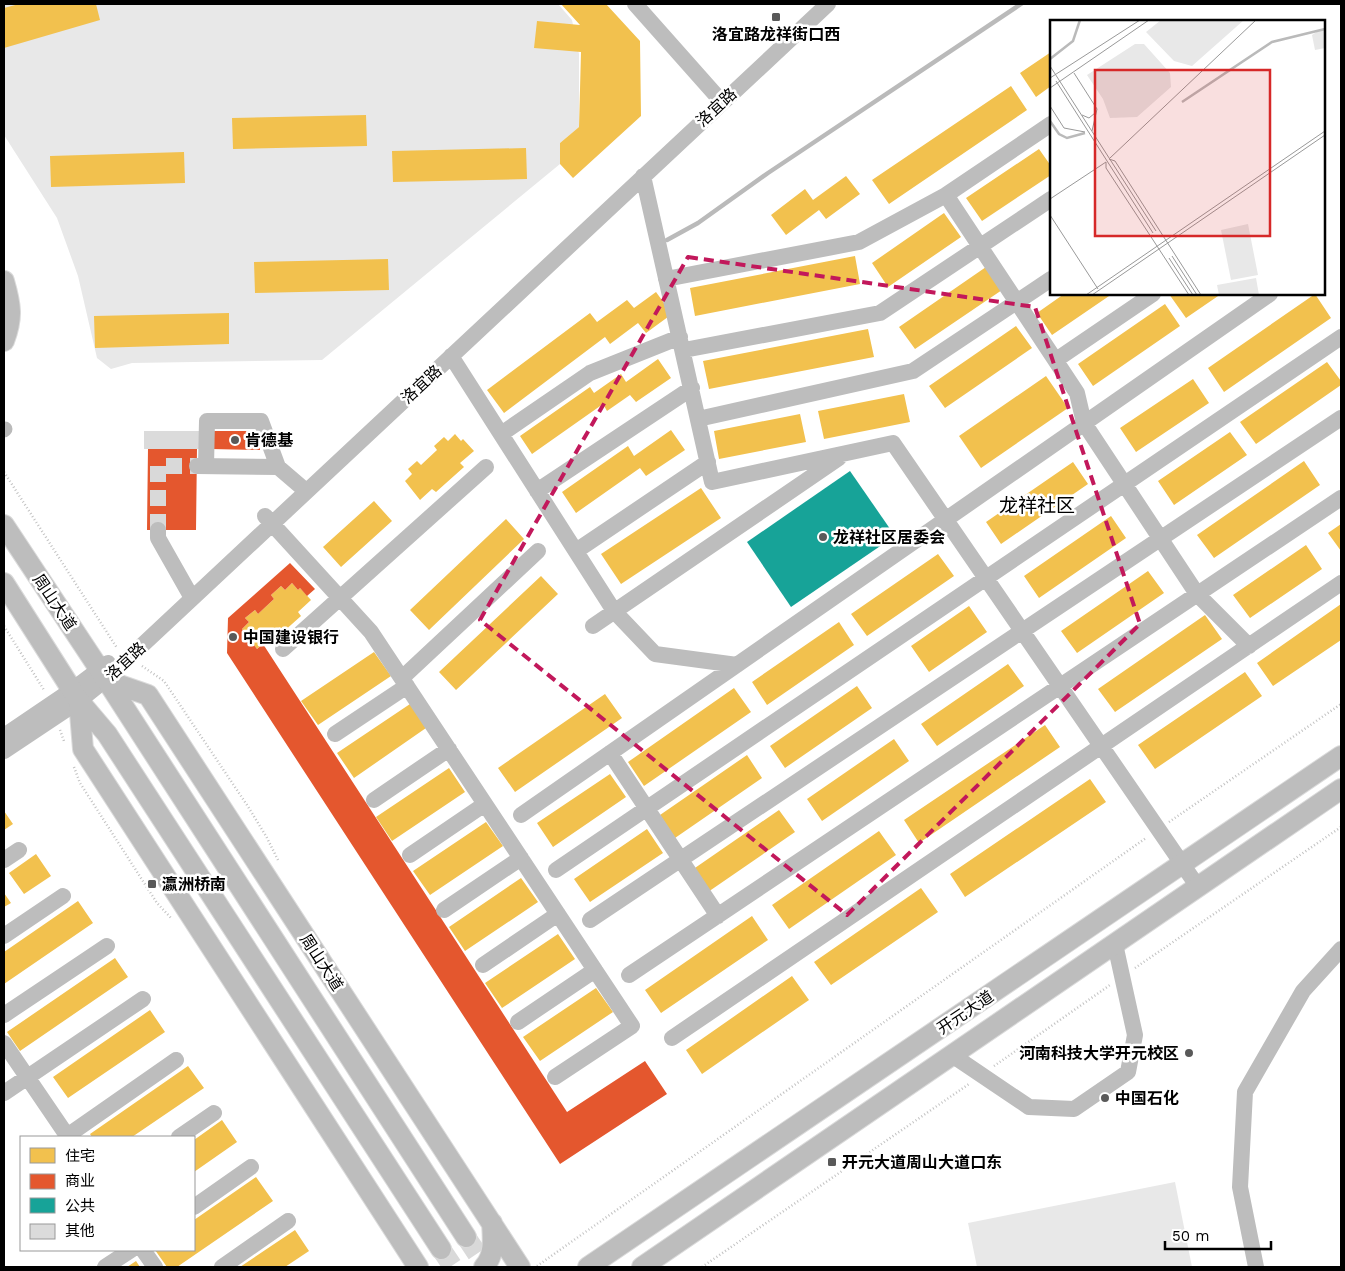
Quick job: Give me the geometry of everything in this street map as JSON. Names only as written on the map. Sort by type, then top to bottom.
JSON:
[{"type":"main road","points":[[4,282],[10,300],[10,326],[4,341]]},
{"type":"main road","name":"周山大道","points":[[4,525],[466,1237]]},
{"type":"main road","name":"周山大道","points":[[4,583],[76,696],[107,734],[441,1249]]},
{"type":"main road","name":"周山大道","points":[[103,675],[148,695],[520,1267]]},
{"type":"main road","name":"周山大道","points":[[76,696],[83,750],[418,1267]]},
{"type":"main road","name":"开元大道","points":[[588,1267],[1341,756]]},
{"type":"main road","name":"开元大道","points":[[642,1267],[1341,789]]},
{"type":"main road","points":[[484,1267],[490,1261],[493,1244],[492,1223]]},
{"type":"street","points":[[635,4],[718,98]]},
{"type":"street","name":"洛宜路","points":[[302,488],[451,356],[643,176],[812,4]]},
{"type":"street","name":"洛宜路","points":[[4,751],[103,675],[718,98],[828,4]]},
{"type":"street","points":[[666,279],[859,242],[946,195],[1050,125]]},
{"type":"street","points":[[643,176],[712,482],[893,443],[1198,887]]},
{"type":"street","points":[[946,195],[1077,393],[1084,423],[1198,594],[1249,646]]},
{"type":"street","points":[[501,434],[590,373],[682,344],[880,313],[1050,200]]},
{"type":"street","points":[[698,419],[913,372],[1050,280]]},
{"type":"street","points":[[1056,360],[1152,295]]},
{"type":"street","points":[[521,815],[1269,295]]},
{"type":"street","points":[[556,870],[1341,337]]},
{"type":"street","points":[[451,356],[614,611],[655,654],[737,665]]},
{"type":"street","points":[[537,491],[692,388]]},
{"type":"street","points":[[590,920],[1341,418]]},
{"type":"street","points":[[278,467],[202,466],[207,421],[261,421],[278,467],[302,488]]},
{"type":"street","points":[[593,626],[847,453]]},
{"type":"street","points":[[576,552],[708,462]]},
{"type":"street","points":[[283,649],[486,467]]},
{"type":"street","points":[[629,975],[1341,498]]},
{"type":"street","points":[[269,520],[371,632],[632,1026],[555,1077]]},
{"type":"street","points":[[158,530],[158,538],[190,593]]},
{"type":"street","points":[[335,734],[405,682],[538,551]]},
{"type":"street","points":[[672,1038],[1341,583]]},
{"type":"street","name":"洛宜路","points":[[4,736],[76,696]]},
{"type":"street","points":[[374,800],[449,749]]},
{"type":"street","points":[[610,754],[718,916]]},
{"type":"street","points":[[410,855],[486,804]]},
{"type":"street","points":[[4,860],[19,850]]},
{"type":"street","points":[[444,910],[521,858]]},
{"type":"street","points":[[4,936],[63,896]]},
{"type":"street","points":[[483,965],[558,914]]},
{"type":"street","points":[[952,1055],[1029,1107],[1074,1108],[1128,1072],[1135,1035],[1115,944]]},
{"type":"street","points":[[4,1015],[107,946]]},
{"type":"street","points":[[1256,1267],[1240,1187],[1245,1092],[1303,991],[1341,949]]},
{"type":"street","points":[[518,1022],[595,970]]},
{"type":"street","points":[[4,1093],[143,999]]},
{"type":"street","points":[[4,1042],[67,1136]]},
{"type":"street","points":[[69,1136],[176,1060]]},
{"type":"street","points":[[180,1136],[214,1112]]},
{"type":"street","points":[[195,1206],[251,1167]]},
{"type":"street","points":[[222,1267],[288,1221]]},
{"type":"street","points":[[105,1267],[129,1251]]},
{"type":"street","points":[[144,1251],[154,1267]]},
{"type":"path","points":[[535,1267],[1341,704]]},
{"type":"path","points":[[702,1267],[1341,827]]},
{"type":"highlighted area","points":[[688,257],[1035,307],[1140,624],[847,915],[480,620]]},
{"type":"shaded area","points":[[4,4],[558,4],[572,20],[579,54],[579,127],[560,143],[560,164],[322,360],[132,363],[111,369],[97,358],[78,276],[57,218],[4,135]]},
{"type":"shaded area","points":[[1175,1182],[1192,1267],[977,1267],[968,1223]]},
{"type":"building: 住宅","points":[[19,4],[96,4],[100,20],[4,48],[4,8]]},
{"type":"building: 住宅","points":[[561,4],[606,4],[640,41],[641,116],[573,178],[560,164],[560,143],[579,127],[581,52],[534,48],[537,21],[580,25]]},
{"type":"building: 住宅","points":[[1050,53],[1050,87],[1036,97],[1020,73]]},
{"type":"building: 住宅","points":[[1011,86],[1027,110],[889,204],[872,180]]},
{"type":"building: 住宅","points":[[366,115],[367,146],[233,149],[232,118]]},
{"type":"building: 住宅","points":[[526,148],[527,179],[393,182],[392,151]]},
{"type":"building: 住宅","points":[[1039,149],[1050,165],[1050,176],[982,221],[966,198]]},
{"type":"building: 住宅","points":[[184,152],[185,183],[51,187],[50,156]]},
{"type":"building: 住宅","points":[[846,176],[860,194],[826,219],[819,210],[786,235],[771,215],[805,189],[813,200]]},
{"type":"building: 住宅","points":[[944,213],[961,237],[888,287],[872,263]]},
{"type":"building: 住宅","points":[[855,256],[860,284],[695,316],[690,288]]},
{"type":"building: 住宅","points":[[388,259],[389,290],[255,293],[254,262]]},
{"type":"building: 住宅","points":[[986,267],[1002,290],[915,349],[899,327]]},
{"type":"building: 住宅","points":[[656,292],[672,314],[646,333],[638,323],[610,344],[605,337],[504,413],[487,390],[590,313],[597,322],[627,300],[634,308]]},
{"type":"building: 住宅","points":[[1063,295],[1111,295],[1052,335],[1037,313]]},
{"type":"building: 住宅","points":[[1170,295],[1220,295],[1186,318]]},
{"type":"building: 住宅","points":[[1314,295],[1316,295],[1331,318],[1224,392],[1208,368]]},
{"type":"building: 住宅","points":[[1165,304],[1180,326],[1093,386],[1078,364]]},
{"type":"building: 住宅","points":[[229,313],[229,344],[95,348],[94,316]]},
{"type":"building: 住宅","points":[[1016,326],[1032,348],[945,408],[929,386]]},
{"type":"building: 住宅","points":[[868,329],[874,357],[709,389],[703,361]]},
{"type":"building: 住宅","points":[[658,359],[671,378],[636,402],[630,395],[607,411],[603,404],[532,454],[520,436],[590,387],[594,393],[621,374],[626,382]]},
{"type":"building: 住宅","points":[[1327,362],[1341,381],[1341,385],[1256,444],[1240,422]]},
{"type":"building: 住宅","points":[[1046,376],[1068,408],[981,468],[959,436]]},
{"type":"building: 住宅","points":[[1193,379],[1209,403],[1136,452],[1120,428]]},
{"type":"building: 住宅","points":[[904,394],[910,422],[824,439],[818,411]]},
{"type":"building: 住宅","points":[[800,414],[806,442],[719,459],[714,431]]},
{"type":"building: 住宅","points":[[671,430],[685,450],[646,476],[640,468],[576,513],[562,492],[628,446],[634,456]]},
{"type":"building: 住宅","points":[[1230,432],[1247,455],[1174,505],[1158,481]]},
{"type":"building: 住宅","points":[[455,434],[461,441],[463,439],[474,451],[460,463],[464,467],[436,492],[432,489],[420,500],[405,481],[412,474],[408,469],[417,461],[421,465],[437,450],[434,446],[444,437],[448,441]]},
{"type":"building: 住宅","points":[[1304,461],[1320,485],[1214,558],[1197,535]]},
{"type":"building: 住宅","points":[[1073,462],[1088,484],[1001,544],[986,522]]},
{"type":"building: 住宅","points":[[701,488],[721,518],[621,584],[601,554]]},
{"type":"building: 住宅","points":[[374,501],[392,521],[341,567],[323,547]]},
{"type":"building: 住宅","points":[[1111,516],[1126,538],[1039,598],[1024,576]]},
{"type":"building: 住宅","points":[[506,519],[524,539],[429,630],[410,610]]},
{"type":"building: 住宅","points":[[1341,524],[1341,551],[1328,533]]},
{"type":"building: 住宅","points":[[1306,545],[1322,569],[1250,618],[1233,595]]},
{"type":"building: 住宅","points":[[938,554],[954,576],[867,636],[851,614]]},
{"type":"building: 住宅","points":[[1148,571],[1164,593],[1077,653],[1061,631]]},
{"type":"building: 住宅","points":[[541,576],[558,594],[456,690],[439,672]]},
{"type":"building: 住宅","points":[[292,583],[298,590],[300,588],[311,600],[298,612],[301,616],[273,641],[270,637],[257,649],[242,629],[249,622],[245,618],[255,610],[258,614],[274,599],[271,595],[281,586],[285,590]]},
{"type":"building: 住宅","points":[[1341,604],[1341,640],[1273,686],[1257,663]]},
{"type":"building: 住宅","points":[[969,606],[987,632],[929,672],[911,646]]},
{"type":"building: 住宅","points":[[1205,615],[1222,639],[1115,712],[1098,689]]},
{"type":"building: 住宅","points":[[839,622],[854,645],[767,705],[752,682]]},
{"type":"building: 住宅","points":[[374,652],[391,676],[318,725],[301,701]]},
{"type":"building: 住宅","points":[[1008,664],[1024,686],[937,746],[921,724]]},
{"type":"building: 住宅","points":[[1245,672],[1262,696],[1155,769],[1138,745]]},
{"type":"building: 住宅","points":[[857,686],[872,708],[785,768],[770,746]]},
{"type":"building: 住宅","points":[[734,688],[751,712],[644,786],[628,762]]},
{"type":"building: 住宅","points":[[605,694],[622,718],[515,792],[498,768]]},
{"type":"building: 住宅","points":[[410,704],[426,728],[354,778],[337,753]]},
{"type":"building: 住宅","points":[[1045,725],[1060,747],[919,843],[904,820]]},
{"type":"building: 住宅","points":[[894,739],[909,761],[822,821],[807,799]]},
{"type":"building: 住宅","points":[[747,755],[762,778],[675,838],[660,815]]},
{"type":"building: 住宅","points":[[449,768],[465,792],[392,841],[376,817]]},
{"type":"building: 住宅","points":[[610,774],[626,797],[553,847],[537,823]]},
{"type":"building: 住宅","points":[[1090,779],[1106,802],[965,897],[950,874]]},
{"type":"building: 住宅","points":[[779,810],[795,832],[708,892],[692,870]]},
{"type":"building: 住宅","points":[[4,811],[13,824],[4,830]]},
{"type":"building: 住宅","points":[[486,822],[503,846],[430,895],[413,871]]},
{"type":"building: 住宅","points":[[647,829],[663,853],[590,902],[574,879]]},
{"type":"building: 住宅","points":[[879,831],[896,855],[789,929],[772,905]]},
{"type":"building: 住宅","points":[[36,854],[51,876],[24,894],[9,873]]},
{"type":"building: 住宅","points":[[521,878],[538,902],[465,951],[449,927]]},
{"type":"building: 住宅","points":[[921,888],[938,912],[831,985],[814,962]]},
{"type":"building: 住宅","points":[[4,893],[11,903],[4,907]]},
{"type":"building: 住宅","points":[[78,901],[93,923],[4,984],[4,952]]},
{"type":"building: 住宅","points":[[752,916],[768,940],[661,1013],[645,990]]},
{"type":"building: 住宅","points":[[558,934],[575,959],[502,1008],[485,983]]},
{"type":"building: 住宅","points":[[115,958],[128,977],[20,1051],[7,1032]]},
{"type":"building: 住宅","points":[[792,976],[809,1000],[702,1074],[686,1050]]},
{"type":"building: 住宅","points":[[596,988],[613,1012],[540,1061],[523,1037]]},
{"type":"building: 住宅","points":[[150,1010],[165,1032],[68,1098],[53,1077]]},
{"type":"building: 住宅","points":[[188,1066],[204,1088],[133,1136],[91,1136],[90,1134]]},
{"type":"building: 住宅","points":[[222,1120],[237,1142],[195,1171],[195,1139]]},
{"type":"building: 住宅","points":[[256,1177],[273,1201],[177,1267],[167,1267],[156,1251],[195,1251],[195,1219]]},
{"type":"building: 住宅","points":[[295,1230],[309,1251],[285,1267],[240,1267]]},
{"type":"building: 住宅","points":[[136,1261],[140,1267],[127,1267]]},
{"type":"building: 商业","name":"肯德基","points":[[211,431],[260,431],[260,450],[211,449]]},
{"type":"building: 商业","points":[[148,448],[197,448],[196,530],[147,530]]},
{"type":"building: 商业","points":[[290,563],[315,589],[307,596],[292,583],[285,590],[281,586],[271,595],[274,599],[258,614],[255,610],[245,618],[249,622],[242,629],[257,649],[263,644],[567,1112],[645,1061],[667,1094],[560,1164],[227,653],[228,618]]},
{"type":"building: 公共","points":[[850,471],[895,536],[791,607],[747,542]]},
{"type":"building: 其他","points":[[144,431],[202,431],[202,449],[144,449]]},
{"type":"waterway","points":[[667,240],[698,223],[768,173],[1021,4]]},
{"type":"tunnel","points":[[158,530],[158,466],[197,466]]},
{"type":"tunnel","points":[[466,1237],[486,1267]]},
{"type":"tunnel","points":[[441,1249],[453,1267]]},
{"type":"place","name":"洛宜路龙祥街口西","points":[[776,17]]},
{"type":"place","name":"肯德基","points":[[235,440]]},
{"type":"place","name":"龙祥社区居委会","points":[[823,537]]},
{"type":"place","name":"中国建设银行","points":[[233,637]]},
{"type":"place","name":"瀛洲桥南","points":[[152,884]]},
{"type":"place","name":"河南科技大学开元校区","points":[[1189,1053]]},
{"type":"place","name":"中国石化","points":[[1105,1098]]},
{"type":"place","name":"开元大道周山大道口东","points":[[832,1162]]},
{"type":"district","name":"龙祥社区","points":[[1037,505]]}]
